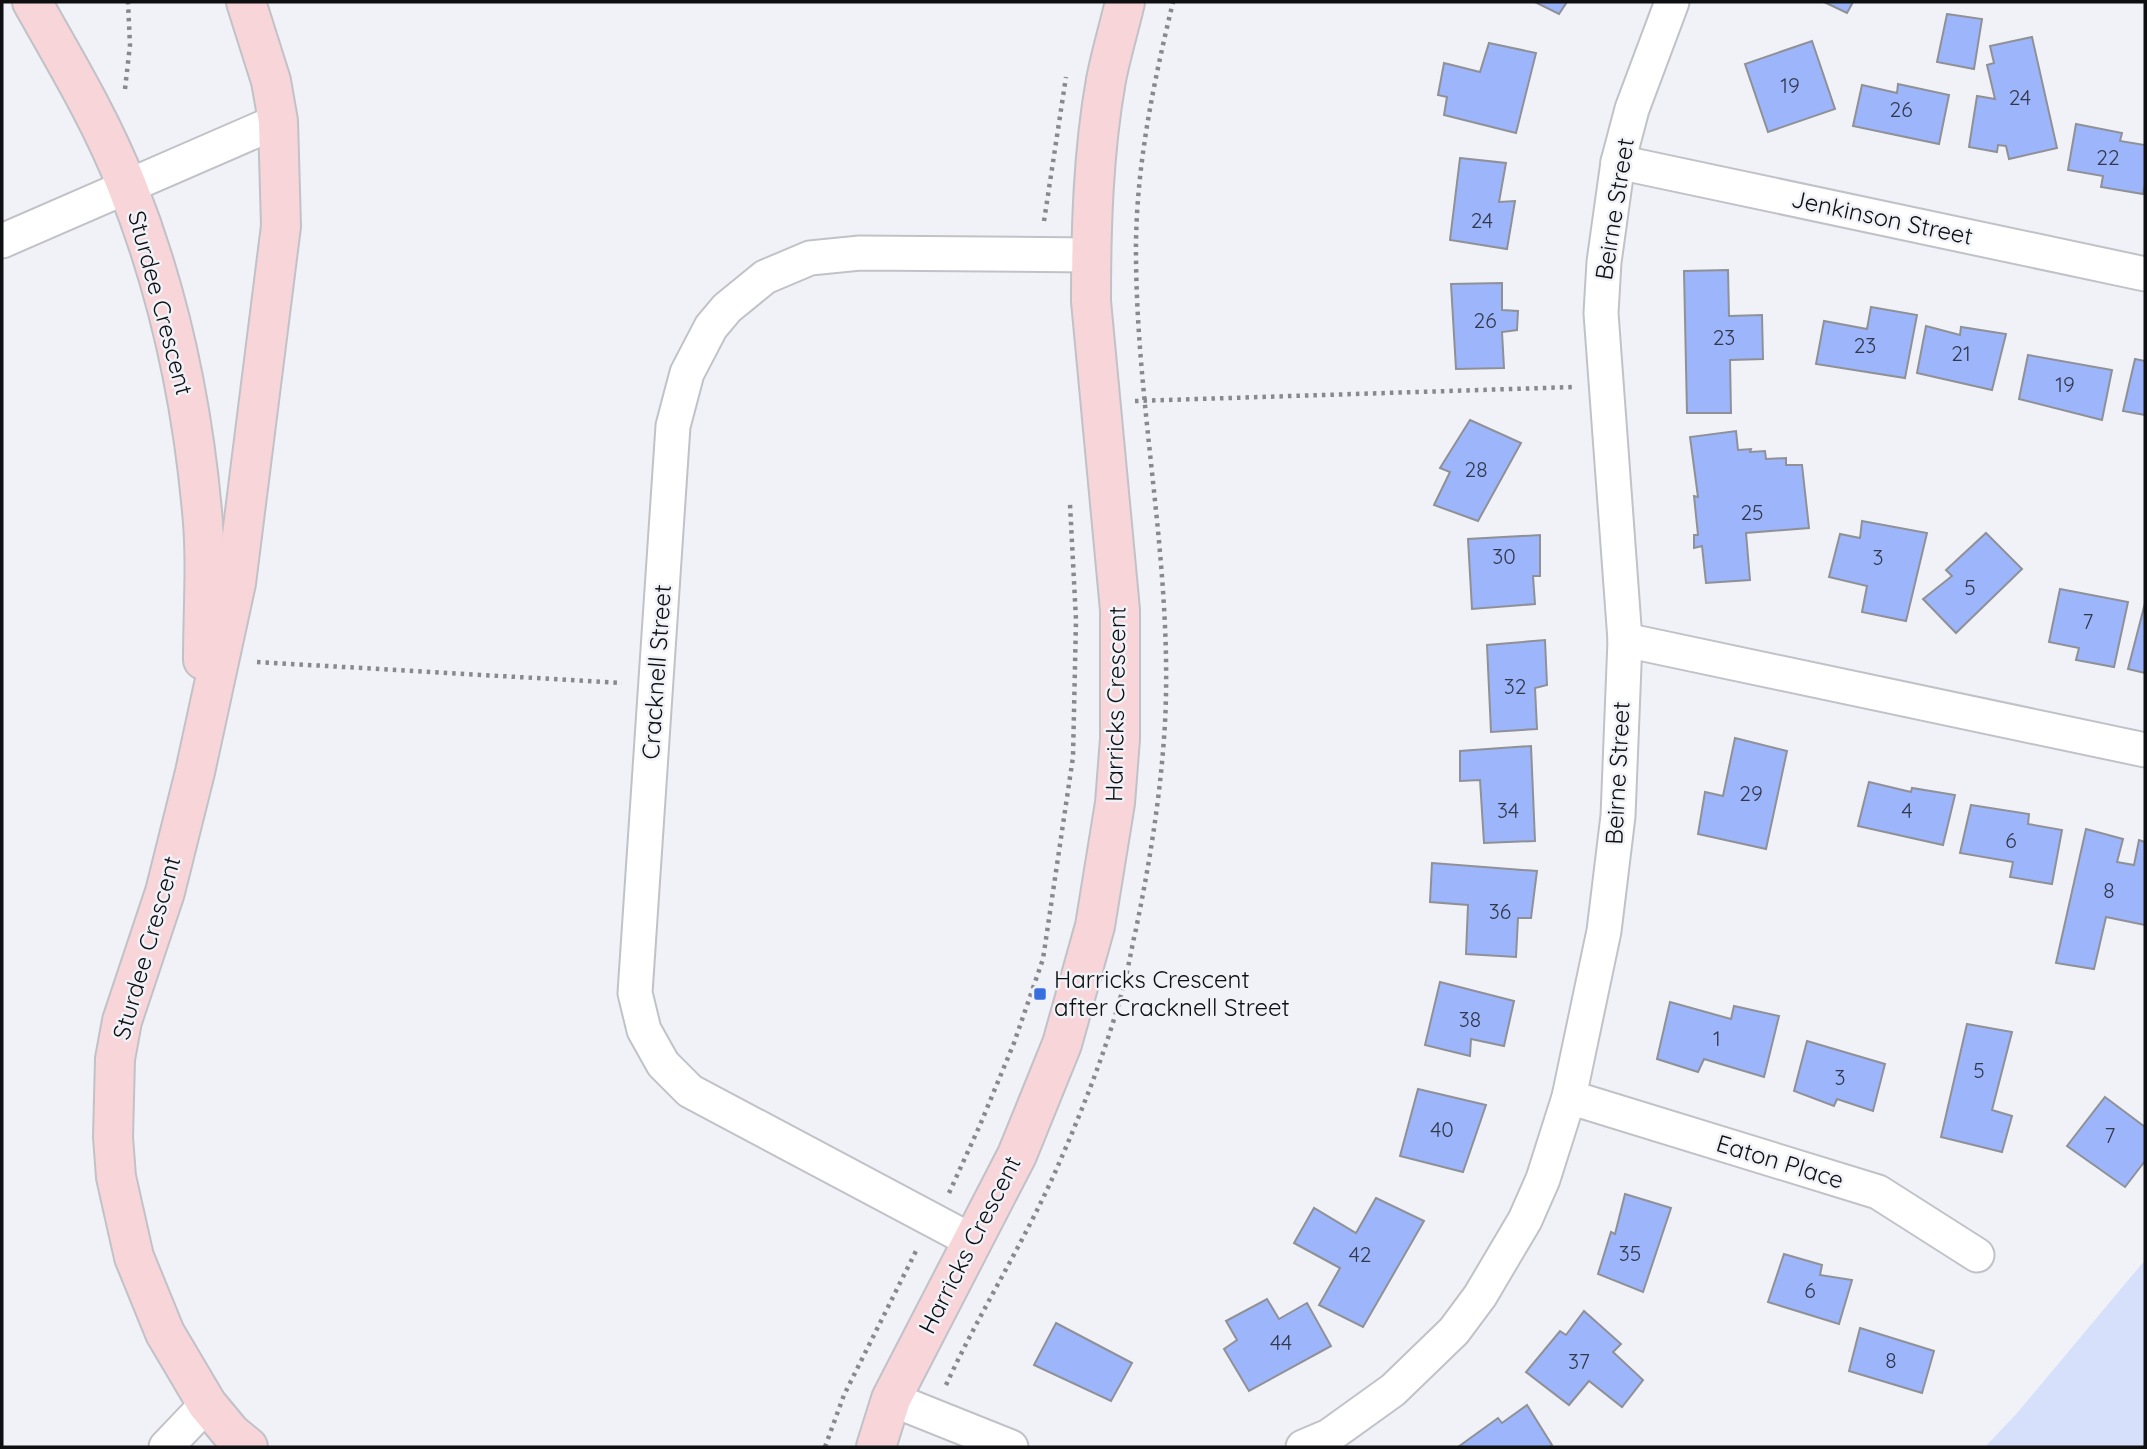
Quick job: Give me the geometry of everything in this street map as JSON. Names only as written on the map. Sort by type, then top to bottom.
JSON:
[{"type":"street","name":"Sturdee Crescent","points":[[32,2],[100,127],[127,186],[146,239],[177,346],[196,456],[202,513],[205,567],[203,658],[208,710]]},
{"type":"street","name":"Sturdee Crescent","points":[[246,2],[271,81],[278,121],[281,226],[236,583],[195,772],[165,892],[122,1021],[115,1059],[113,1138],[116,1177],[134,1257],[165,1333],[206,1404],[247,1447]]},
{"type":"street","name":"Harricks Crescent","points":[[876,1447],[891,1399],[1017,1155],[1062,1044],[1095,926],[1115,803],[1120,740],[1120,610],[1091,301],[1091,255],[1096,167],[1106,80],[1125,2]]},
{"type":"street","name":"Beirne Street","points":[[1303,1447],[1329,1436],[1394,1391],[1454,1331],[1480,1296],[1525,1220],[1543,1179],[1569,1097],[1604,931],[1618,816],[1625,640],[1601,313],[1604,262],[1618,162],[1632,109],[1672,2]]},
{"type":"street","points":[[2,241],[278,121]]},
{"type":"street","name":"Jenkinson Street","points":[[1618,162],[2145,274]]},
{"type":"street","name":"Cracknell Street","points":[[972,1241],[690,1091],[663,1064],[644,1030],[635,993],[673,426],[687,373],[711,327],[727,308],[765,277],[810,258],[860,253],[1091,255]]},
{"type":"street","points":[[1625,640],[2145,750]]},
{"type":"street","name":"Eaton Place","points":[[1569,1097],[1878,1192],[1977,1255]]},
{"type":"street","points":[[891,1399],[1011,1447]]},
{"type":"street","points":[[166,1447],[206,1404]]},
{"type":"path","points":[[100,127],[114,118],[123,97],[130,45],[128,2]]},
{"type":"path","points":[[1046,254],[1044,225],[1068,68]]},
{"type":"path","points":[[1101,402],[1606,385]]},
{"type":"path","points":[[825,1447],[844,1395],[917,1249],[950,1191],[980,1125],[1014,1043],[1043,959],[1073,757],[1076,620],[1069,499]]},
{"type":"path","points":[[219,660],[656,685]]},
{"type":"shaded area","points":[[2145,1260],[2145,1447],[1985,1447],[2018,1412]]},
{"type":"building","points":[[1535,2],[1567,2],[1559,14]]},
{"type":"building","points":[[1824,2],[1853,2],[1847,13]]},
{"type":"building","points":[[1947,14],[1982,19],[1974,69],[1937,62]]},
{"type":"building","points":[[2032,37],[2057,148],[2009,159],[2006,146],[1998,145],[1997,152],[1969,147],[1977,96],[1995,99],[1987,65],[1994,63],[1990,46]]},
{"type":"building","points":[[1812,41],[1835,109],[1768,132],[1745,64]]},
{"type":"building","points":[[1489,43],[1536,53],[1516,133],[1444,115],[1447,97],[1438,95],[1444,63],[1480,72]]},
{"type":"building","points":[[1898,84],[1949,95],[1939,144],[1853,126],[1862,85],[1897,93]]},
{"type":"building","points":[[2076,124],[2122,133],[2120,141],[2145,145],[2143,194],[2101,187],[2103,176],[2068,170]]},
{"type":"building","points":[[1460,158],[1506,163],[1499,202],[1515,201],[1507,249],[1450,240]]},
{"type":"building","points":[[1728,270],[1729,316],[1762,315],[1763,359],[1730,360],[1731,413],[1687,413],[1684,271]]},
{"type":"building","points":[[1502,283],[1502,310],[1518,311],[1517,330],[1502,332],[1504,368],[1456,369],[1451,284]]},
{"type":"building","points":[[1871,307],[1917,315],[1905,378],[1816,364],[1824,321],[1867,329]]},
{"type":"building","points":[[1926,326],[1960,335],[1961,327],[2006,334],[1992,390],[1917,373]]},
{"type":"building","points":[[2028,355],[2112,370],[2102,420],[2019,399]]},
{"type":"building","points":[[2135,359],[2145,361],[2145,415],[2123,411]]},
{"type":"building","points":[[1470,420],[1521,443],[1478,521],[1434,505],[1450,472],[1440,468]]},
{"type":"building","points":[[1736,431],[1738,450],[1765,451],[1766,459],[1786,458],[1786,465],[1802,465],[1809,528],[1746,533],[1750,580],[1706,583],[1702,546],[1694,548],[1694,535],[1698,535],[1694,496],[1698,497],[1690,437]]},
{"type":"building","points":[[1862,521],[1927,533],[1906,621],[1862,612],[1867,586],[1829,577],[1840,534],[1860,538]]},
{"type":"building","points":[[1986,533],[2022,569],[1956,633],[1923,599],[1952,576],[1946,570]]},
{"type":"building","points":[[1540,535],[1540,576],[1533,576],[1535,604],[1472,609],[1468,539]]},
{"type":"building","points":[[2060,589],[2128,602],[2114,667],[2076,660],[2079,648],[2049,642]]},
{"type":"building","points":[[2145,603],[2145,673],[2128,669]]},
{"type":"building","points":[[1545,640],[1547,685],[1535,688],[1537,729],[1491,732],[1487,645]]},
{"type":"building","points":[[1735,738],[1787,751],[1766,849],[1698,834],[1705,792],[1723,796]]},
{"type":"building","points":[[1531,746],[1535,841],[1484,843],[1480,780],[1460,781],[1460,751]]},
{"type":"building","points":[[1869,782],[1911,792],[1912,788],[1955,795],[1943,845],[1858,826]]},
{"type":"building","points":[[1971,805],[2029,814],[2028,824],[2062,830],[2052,884],[2010,877],[2013,862],[1960,853]]},
{"type":"building","points":[[2086,829],[2123,839],[2117,862],[2134,865],[2139,840],[2145,842],[2145,925],[2106,917],[2094,969],[2056,963]]},
{"type":"building","points":[[1432,863],[1537,871],[1531,918],[1518,918],[1516,957],[1466,954],[1468,905],[1430,902]]},
{"type":"building","points":[[1440,982],[1514,1001],[1504,1046],[1471,1039],[1470,1056],[1425,1045]]},
{"type":"building","points":[[1670,1002],[1731,1019],[1734,1006],[1779,1016],[1764,1077],[1704,1059],[1698,1072],[1657,1059]]},
{"type":"building","points":[[1967,1024],[2012,1032],[1992,1110],[2012,1116],[2002,1152],[1941,1137]]},
{"type":"building","points":[[1807,1041],[1885,1064],[1873,1111],[1837,1099],[1834,1106],[1794,1091]]},
{"type":"building","points":[[1418,1089],[1486,1105],[1463,1172],[1400,1156]]},
{"type":"building","points":[[2105,1097],[2145,1127],[2145,1161],[2125,1187],[2067,1146]]},
{"type":"building","points":[[1625,1194],[1671,1208],[1643,1292],[1598,1274],[1611,1232],[1615,1234]]},
{"type":"building","points":[[1376,1198],[1424,1221],[1363,1327],[1319,1305],[1340,1268],[1294,1243],[1314,1208],[1356,1233]]},
{"type":"building","points":[[1784,1254],[1822,1265],[1820,1275],[1852,1280],[1839,1324],[1768,1302]]},
{"type":"building","points":[[1267,1299],[1279,1319],[1307,1303],[1331,1346],[1249,1391],[1224,1349],[1237,1340],[1226,1321]]},
{"type":"building","points":[[1584,1311],[1621,1344],[1613,1352],[1643,1380],[1622,1407],[1589,1381],[1569,1405],[1526,1372],[1560,1331],[1566,1335]]},
{"type":"building","points":[[1056,1323],[1132,1363],[1111,1401],[1034,1365]]},
{"type":"building","points":[[1860,1328],[1934,1351],[1922,1393],[1849,1371]]},
{"type":"building","points":[[1527,1405],[1552,1445],[1549,1447],[1458,1447],[1498,1418],[1502,1423]]},
{"type":"place","name":"Harricks Crescent after Cracknell Street","points":[[1040,994]]}]
